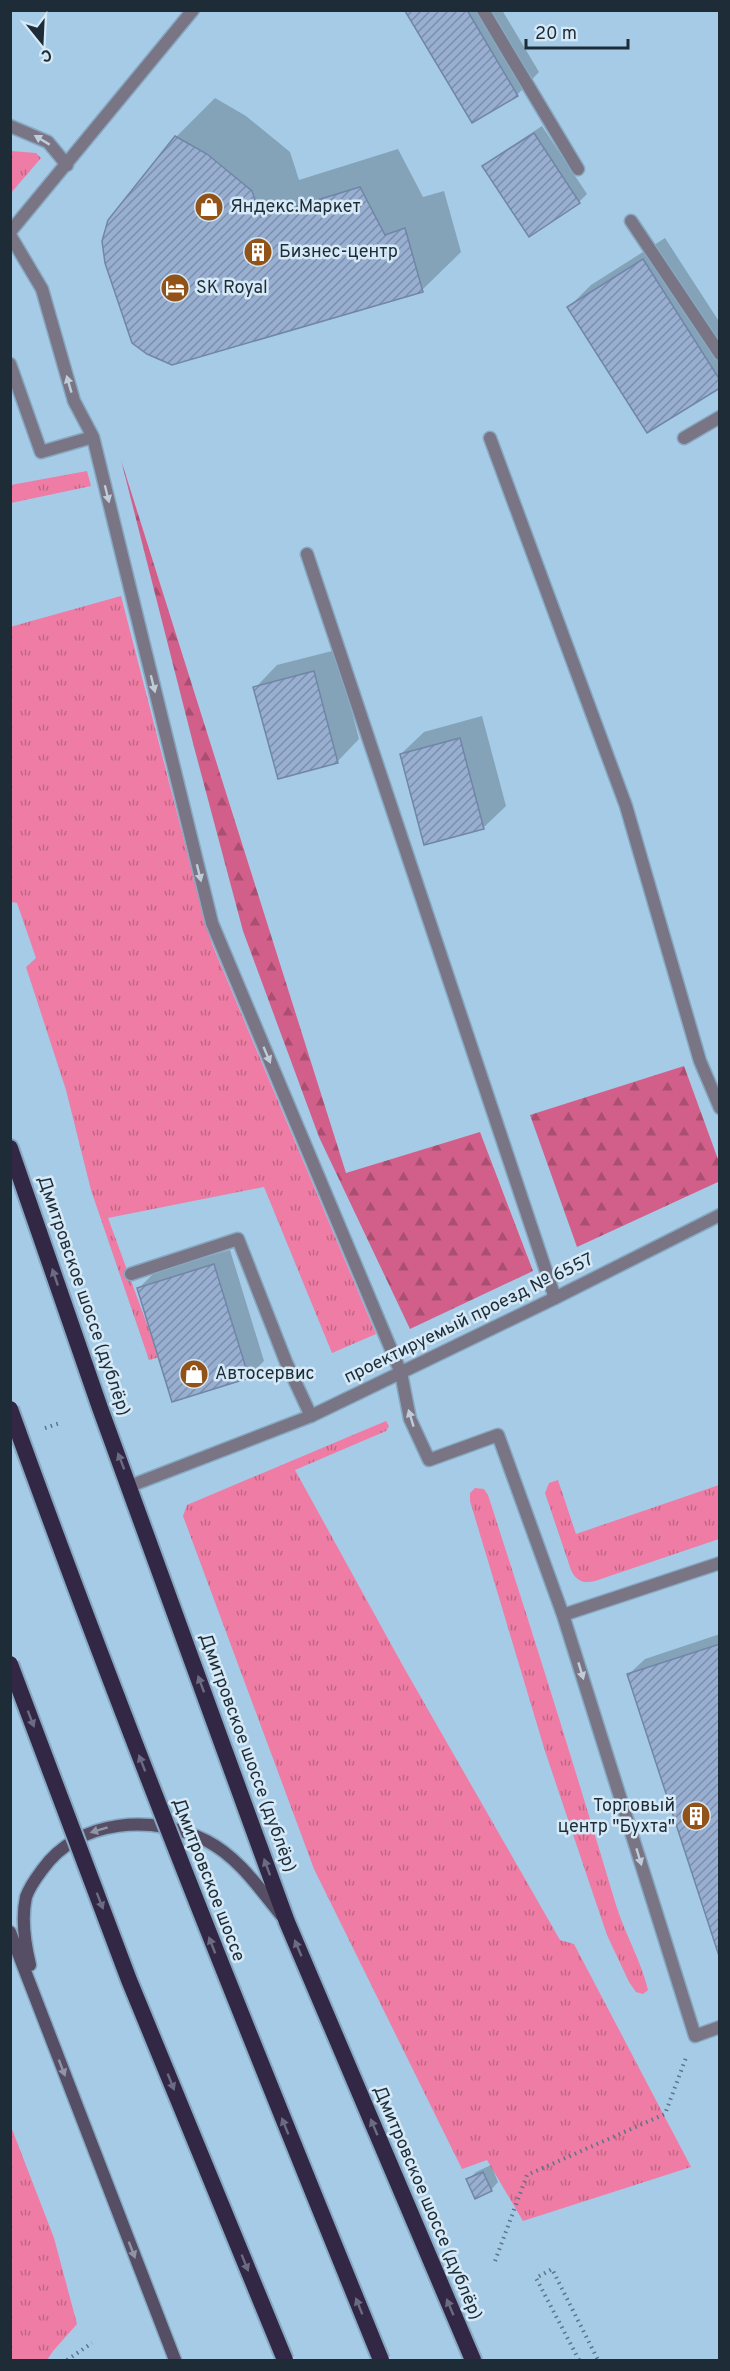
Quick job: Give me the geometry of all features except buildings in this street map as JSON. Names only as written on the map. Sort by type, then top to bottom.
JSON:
[{"type":"highway","name":"Дмитровское шоссе (дублёр)","points":[[10,1148],[100,1408],[287,1922],[473,2361]]},
{"type":"highway","name":"Дмитровское шоссе","points":[[10,1409],[79,1600],[213,1947],[381,2361]]},
{"type":"highway","points":[[10,1664],[129,1980],[285,2361]]},
{"type":"main road","points":[[41,2014],[26,1946],[24,1919],[26,1897],[35,1878],[49,1860],[68,1845],[93,1831],[119,1825],[150,1824],[181,1830],[208,1842],[237,1862],[287,1922]]},
{"type":"main road","points":[[10,1932],[175,2361]]},
{"type":"street","points":[[483,10],[578,169]]},
{"type":"street","points":[[190,12],[10,234],[42,289],[74,401],[93,437],[212,923],[401,1373],[410,1419],[429,1460],[498,1435],[563,1616],[695,2036],[720,2028]]},
{"type":"street","points":[[10,126],[48,142],[67,165]]},
{"type":"street","points":[[631,221],[720,354]]},
{"type":"street","points":[[10,364],[41,452],[93,437]]},
{"type":"street","points":[[684,438],[720,417]]},
{"type":"street","points":[[490,438],[626,806],[700,1061],[720,1108]]},
{"type":"street","points":[[307,554],[555,1298]]},
{"type":"street","name":"проектируемый проезд № 6557","points":[[130,1486],[311,1416],[720,1215]]},
{"type":"street","points":[[130,1274],[238,1239],[286,1362],[311,1416]]},
{"type":"street","points":[[563,1616],[720,1563]]},
{"type":"path","points":[[495,2261],[527,2175],[665,2114],[695,2036]]},
{"type":"path","points":[[579,2361],[536,2278],[552,2269],[598,2361]]},
{"type":"path","points":[[68,2361],[92,2343]]},
{"type":"green space","points":[[11,151],[36,153],[41,158],[11,193]]},
{"type":"green space","points":[[121,460],[346,1173],[480,1132],[533,1271],[410,1329],[319,1137],[243,931]]},
{"type":"green space","points":[[87,471],[91,486],[11,503],[11,485]]},
{"type":"green space","points":[[121,596],[212,944],[376,1334],[332,1353],[264,1187],[108,1218],[159,1357],[149,1360],[91,1190],[66,1090],[26,967],[36,958],[17,903],[11,902],[10,627]]},
{"type":"green space","points":[[684,1066],[719,1162],[718,1182],[577,1247],[530,1115]]},
{"type":"green space","points":[[386,1421],[389,1426],[386,1431],[295,1470],[403,1666],[560,1940],[574,1944],[691,2167],[523,2221],[487,2160],[462,2169],[314,1869],[183,1516],[187,1505]]},
{"type":"green space","points":[[558,1480],[576,1534],[719,1485],[719,1539],[595,1581],[581,1581],[571,1570],[545,1493],[549,1483]]},
{"type":"green space","points":[[475,1488],[484,1489],[488,1495],[616,1905],[645,1979],[648,1990],[643,1994],[636,1992],[629,1982],[607,1935],[545,1751],[470,1501],[470,1493]]},
{"type":"green space","points":[[10,2124],[54,2238],[77,2324],[47,2360],[11,2360]]},
{"type":"place","name":"Яндекс.Маркет","points":[[209,207]]},
{"type":"place","name":"Бизнес-центр","points":[[258,252]]},
{"type":"place","name":"SK Royal","points":[[175,288]]},
{"type":"place","name":"Автосервис","points":[[194,1374]]},
{"type":"place","name":"Торговый центр \"Бухта\"","points":[[696,1816]]}]
